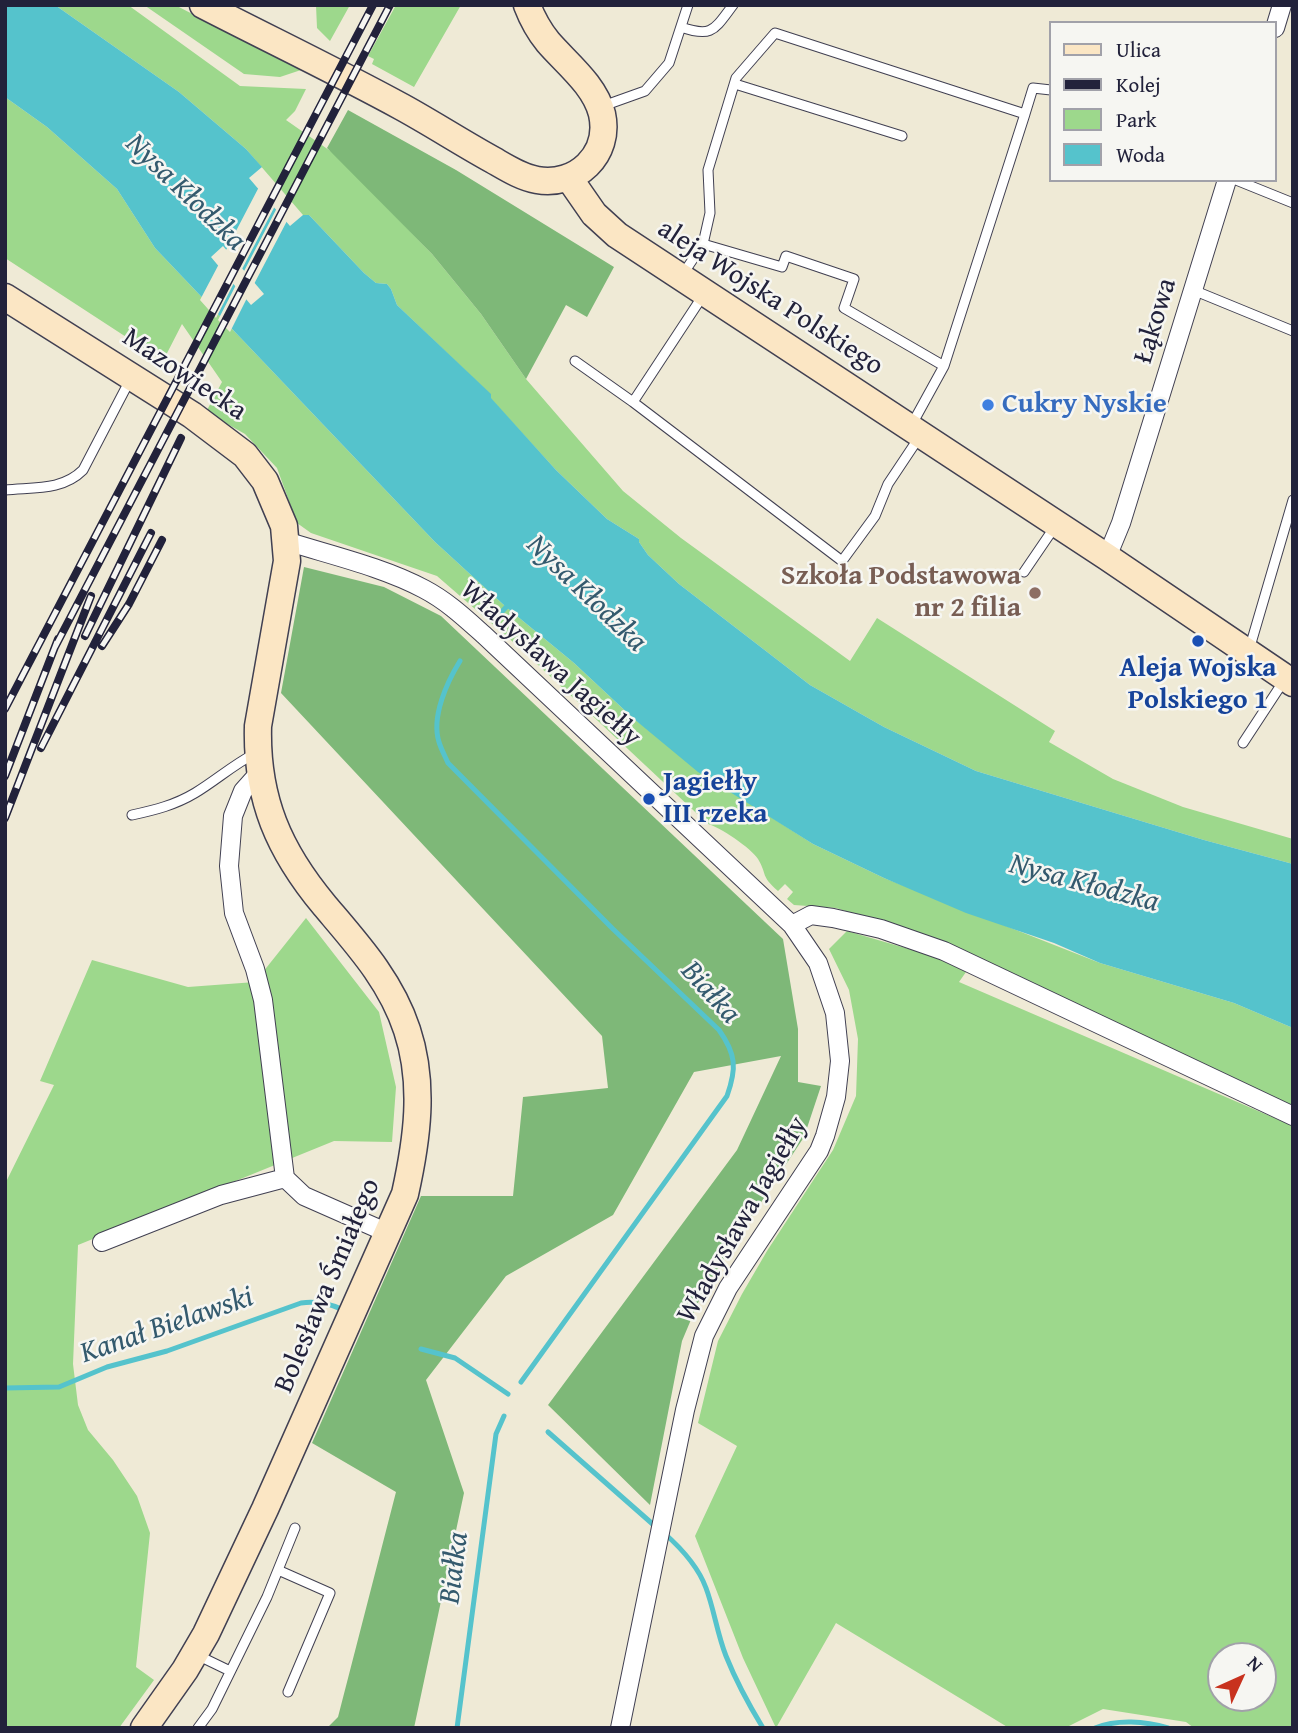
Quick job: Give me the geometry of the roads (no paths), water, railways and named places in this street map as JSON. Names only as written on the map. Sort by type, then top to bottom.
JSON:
[{"type":"street","points":[[203,5],[403,107],[523,176],[552,181],[569,178],[592,162],[599,149],[602,115],[589,87],[542,33],[527,5]]},
{"type":"street","name":"aleja Wojska Polskiego","points":[[569,178],[594,214],[617,235],[1107,556],[1289,680]]},
{"type":"street","name":"Łąkowa","points":[[1107,556],[1121,523],[1226,182]]},
{"type":"street","name":"Mazowiecka","points":[[5,297],[192,415],[245,455],[272,494],[284,526],[286,541]]},
{"type":"street","name":"Bolesława Śmiałego","points":[[144,1728],[195,1654],[265,1509],[405,1194],[415,1141],[418,1098],[415,1061],[396,1003],[370,958],[323,904],[286,852],[263,794],[258,726],[285,577],[286,541]]},
{"type":"street","name":"Władysława Jagiełły","points":[[286,541],[413,584],[449,604],[792,925],[818,963],[834,1007],[839,1040],[839,1078],[829,1126],[819,1151],[728,1288],[704,1336],[694,1367],[620,1728]]},
{"type":"street","points":[[259,762],[233,816],[229,866],[234,913],[255,969],[263,1000],[285,1178],[304,1196],[388,1233]]},
{"type":"street","points":[[792,925],[811,915],[833,918],[881,929],[944,951],[1293,1116]]},
{"type":"street","points":[[102,1242],[221,1195],[285,1178]]},
{"type":"lane","points":[[599,107],[645,91],[669,63],[688,5]]},
{"type":"lane","points":[[681,27],[701,34],[709,32],[733,5]]},
{"type":"lane","points":[[681,277],[703,244],[710,213],[708,170],[736,78],[775,33],[1025,114]]},
{"type":"lane","points":[[735,84],[902,136]]},
{"type":"lane","points":[[575,361],[842,561],[875,516],[944,366],[1033,88],[1050,90]]},
{"type":"lane","points":[[1241,182],[1293,203]]},
{"type":"lane","points":[[703,244],[782,267],[786,256],[854,279],[844,308],[944,366]]},
{"type":"lane","points":[[1193,290],[1293,331]]},
{"type":"lane","points":[[633,402],[705,293]]},
{"type":"lane","points":[[5,490],[55,487],[73,480],[83,470],[131,376]]},
{"type":"lane","points":[[1248,653],[1293,500]]},
{"type":"lane","points":[[1024,572],[1057,523]]},
{"type":"lane","points":[[1243,743],[1289,680]]},
{"type":"lane","points":[[132,815],[164,808],[195,793],[235,764],[259,762]]},
{"type":"lane","points":[[198,1728],[212,1709],[295,1528]]},
{"type":"lane","points":[[278,1570],[330,1593],[288,1692]]},
{"type":"lane","points":[[195,1654],[230,1671]]},
{"type":"water","name":"Nysa Kłodzka","points":[[5,5],[55,5],[179,92],[246,149],[262,167],[249,178],[290,226],[303,215],[309,215],[364,273],[376,283],[387,284],[397,305],[491,394],[491,398],[556,470],[607,519],[639,539],[648,555],[679,584],[810,685],[884,727],[976,771],[1293,864],[1293,1028],[1234,1003],[1100,963],[1054,943],[966,913],[884,878],[813,844],[698,772],[634,719],[435,542],[155,248],[117,189],[47,127],[5,97]],"holes":[[[223,246],[264,294],[251,305],[211,257]]]},
{"type":"waterway","name":"Białka","points":[[497,617],[509,604]]},
{"type":"waterway","name":"Białka","points":[[460,661],[446,689],[437,722],[439,742],[448,763],[613,929],[719,1030],[729,1046],[733,1062],[727,1096],[521,1382]]},
{"type":"waterway","name":"Kanał Bielawski","points":[[5,1388],[59,1387],[107,1367],[167,1351],[301,1303],[322,1303],[341,1309]]},
{"type":"waterway","name":"Kanał Bielawski","points":[[421,1349],[455,1358],[508,1394]]},
{"type":"waterway","name":"Białka","points":[[457,1728],[496,1434],[504,1416]]},
{"type":"waterway","name":"Kanał Bielawski","points":[[548,1432],[656,1527]]},
{"type":"waterway","name":"Kanał Bielawski","points":[[664,1533],[688,1558],[703,1580],[726,1656],[763,1728]]},
{"type":"waterway","name":"Kanał Bielawski","points":[[1095,1728],[1112,1723],[1131,1722],[1168,1728]]},
{"type":"railway","points":[[5,709],[373,5]]},
{"type":"railway","points":[[55,647],[390,5]]},
{"type":"railway","points":[[85,636],[181,438]]},
{"type":"railway","points":[[41,748],[151,533]]},
{"type":"railway","points":[[102,646],[129,604],[162,540]]},
{"type":"railway","points":[[5,818],[91,596]]},
{"type":"railway","points":[[5,776],[58,639]]},
{"type":"place","name":"Cukry Nyskie","points":[[988,405]]},
{"type":"place","name":"Szkoła Podstawowa nr 2 filia","points":[[1035,593]]},
{"type":"place","name":"Aleja Wojska Polskiego 1","points":[[1198,641]]},
{"type":"place","name":"Jagiełły III rzeka","points":[[649,799]]}]
